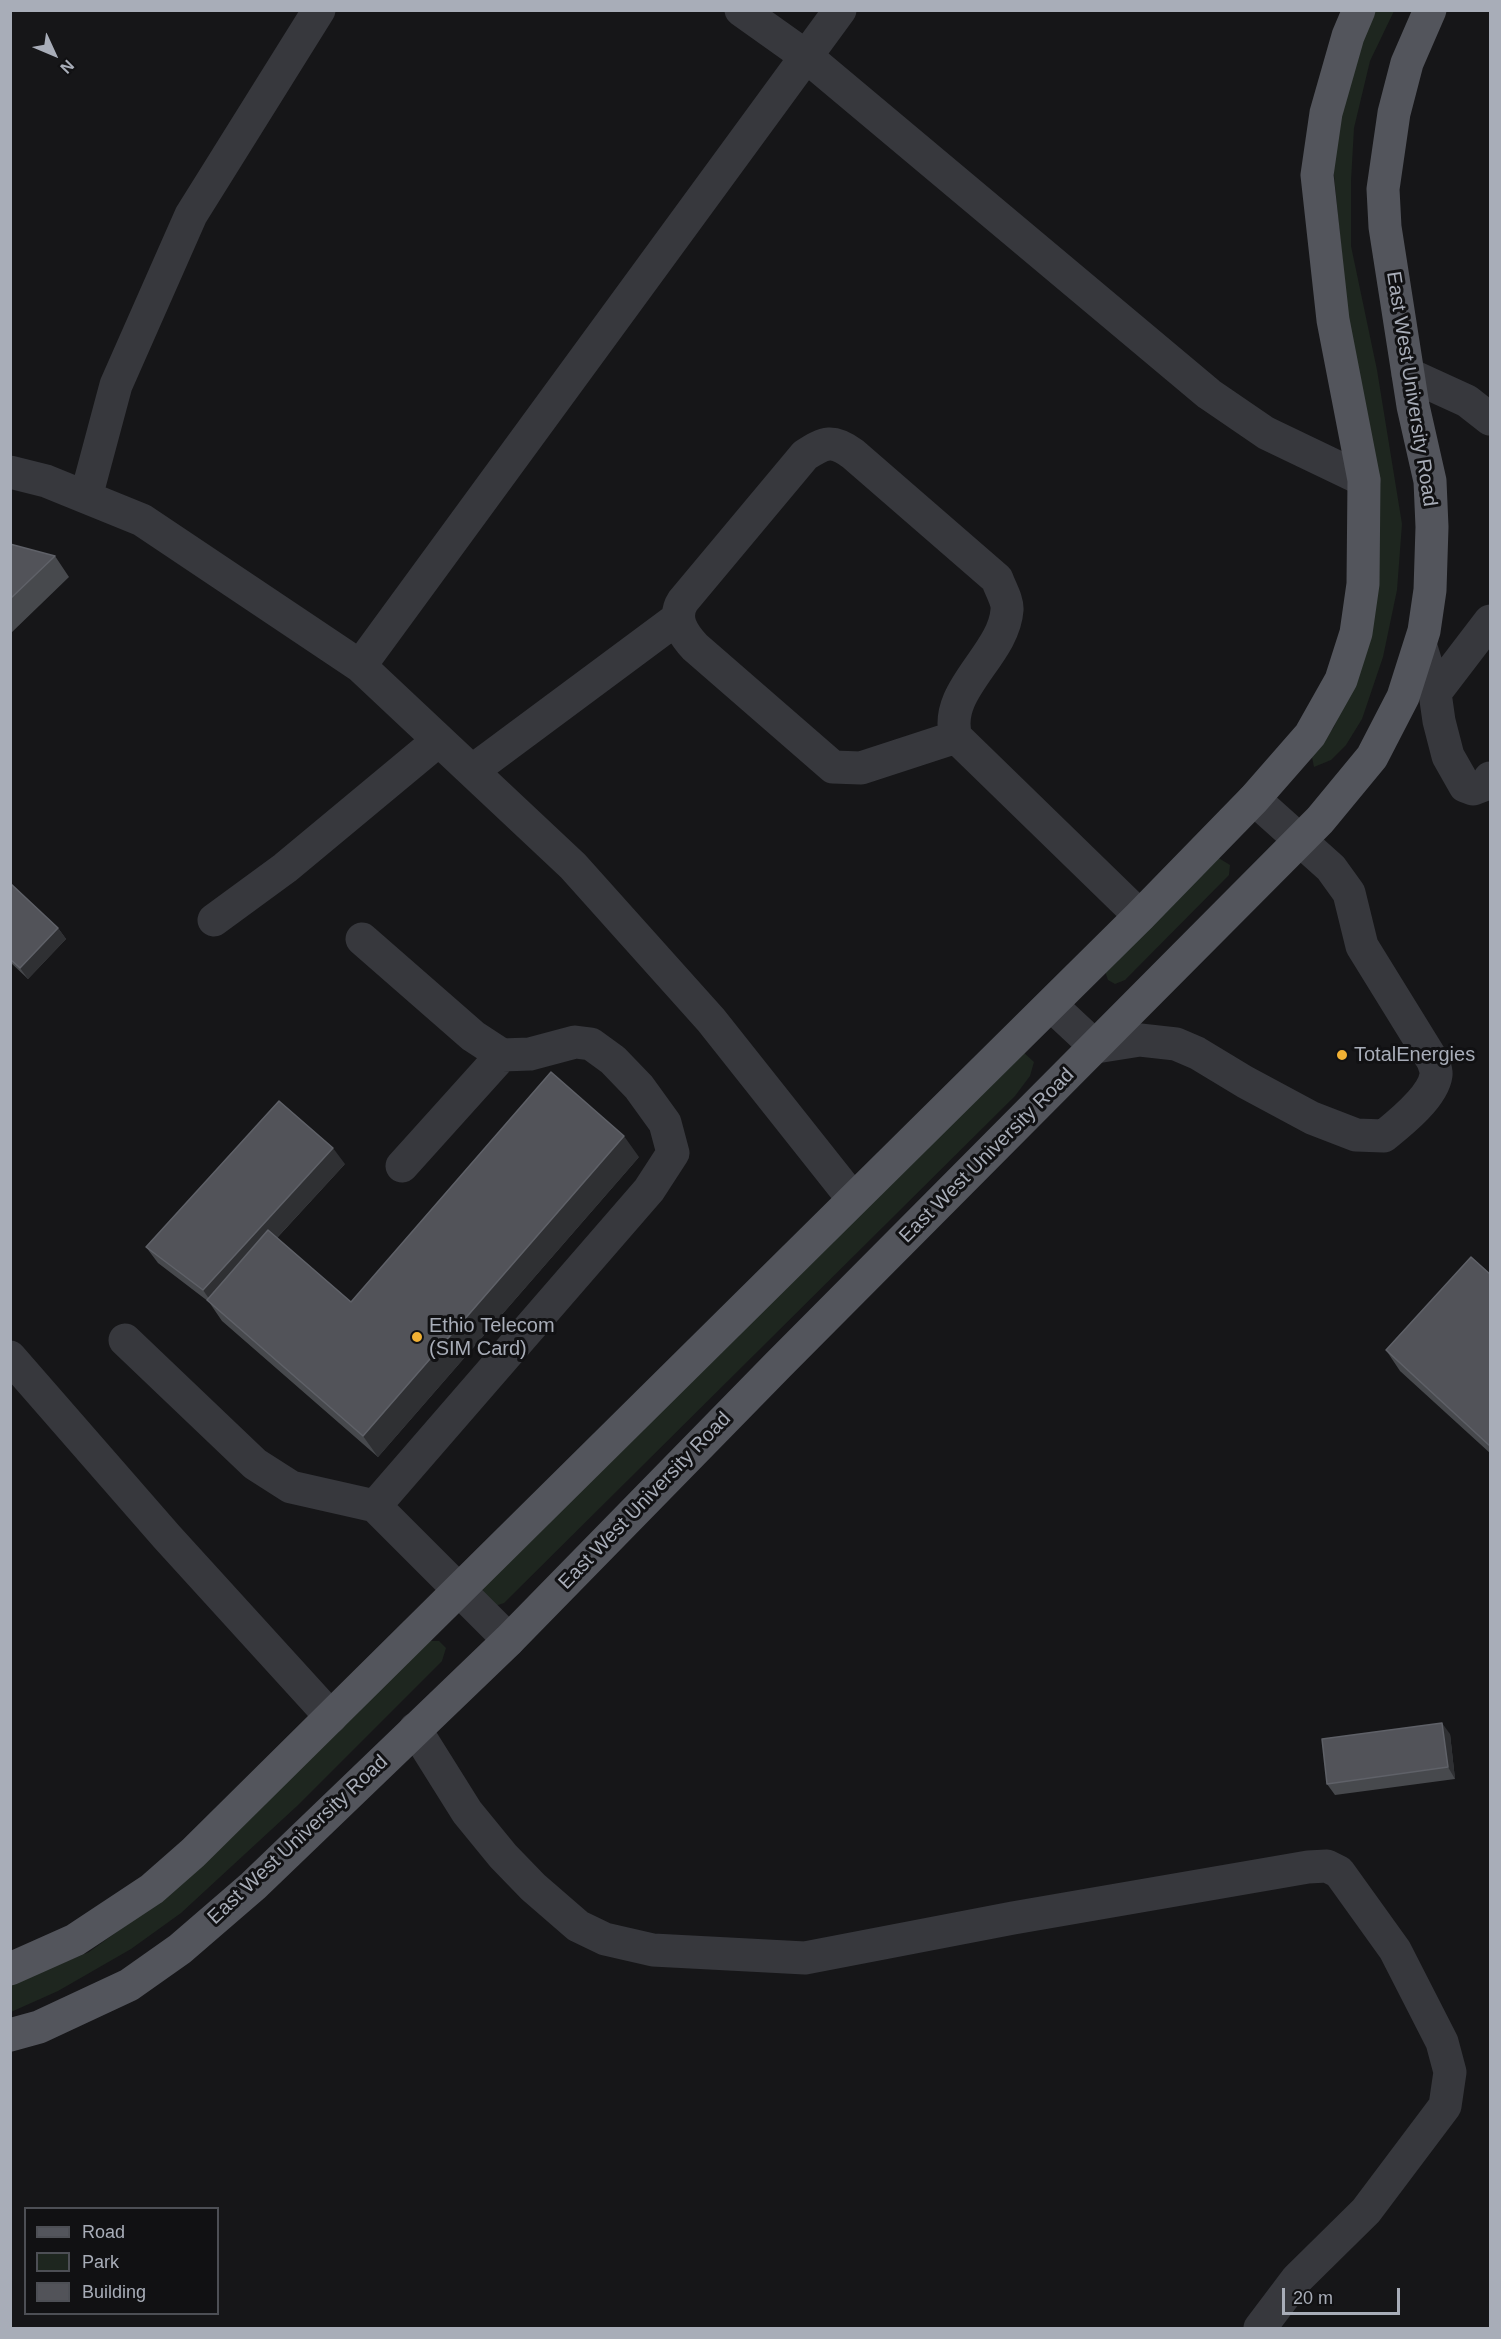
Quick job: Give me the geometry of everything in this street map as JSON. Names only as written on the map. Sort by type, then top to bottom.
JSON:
[{"type":"main road","points":[[10,1969],[75,1940],[152,1889],[193,1853],[1140,916],[1254,799],[1310,735],[1341,680],[1356,633],[1363,584],[1364,480],[1333,320],[1317,175],[1326,113],[1348,36],[1359,10]]},
{"type":"main road","name":"East West University Road","points":[[10,2035],[39,2027],[129,1985],[180,1949],[253,1886],[509,1640],[779,1364],[1320,820],[1372,758],[1403,697],[1421,647],[1430,590],[1430,481],[1408,374],[1385,227],[1383,189],[1394,113],[1407,63],[1430,10]]},
{"type":"street","points":[[86,497],[116,385],[191,215],[319,10]]},
{"type":"street","points":[[741,10],[807,57],[1209,394],[1266,434],[1364,480]]},
{"type":"street","points":[[360,666],[840,10]]},
{"type":"street","points":[[1408,374],[1467,401],[1491,418]]},
{"type":"street","points":[[956,737],[861,768],[833,767],[695,647],[682,632],[678,618],[679,607],[683,601],[805,455],[821,445],[842,445],[997,579],[1007,608],[1003,629],[967,684],[955,713],[953,729],[956,737],[1140,916]]},
{"type":"street","points":[[10,472],[46,481],[142,520],[360,666],[573,866],[711,1020],[853,1199]]},
{"type":"street","points":[[472,771],[678,618]]},
{"type":"street","points":[[1436,693],[1491,621]]},
{"type":"street","points":[[1421,647],[1436,693],[1439,721],[1448,756],[1465,786],[1473,789],[1485,784],[1491,778]]},
{"type":"street","points":[[214,920],[285,868],[439,740]]},
{"type":"street","points":[[1051,1005],[1096,1047],[1140,1040],[1176,1044],[1197,1053],[1312,1118],[1356,1135],[1384,1136],[1407,1119],[1428,1092],[1436,1075],[1433,1061],[1362,946],[1349,893],[1331,868],[1254,799]]},
{"type":"street","points":[[362,939],[473,1036],[502,1055],[530,1054],[576,1042],[591,1044],[613,1060],[639,1087],[665,1123],[673,1153],[649,1190],[375,1506]]},
{"type":"street","points":[[402,1166],[502,1055]]},
{"type":"street","points":[[125,1340],[255,1464],[291,1486],[375,1506],[509,1640]]},
{"type":"street","points":[[10,1357],[167,1537],[331,1717]]},
{"type":"street","points":[[415,1729],[468,1812],[503,1856],[533,1887],[578,1926],[605,1940],[653,1950],[805,1958],[1014,1918],[1308,1868],[1327,1866],[1339,1872],[1395,1950],[1442,2042],[1450,2072],[1445,2106],[1366,2211],[1297,2279],[1260,2328]]},
{"type":"green space","points":[[1375,11],[1394,11],[1370,61],[1354,128],[1351,246],[1377,370],[1402,524],[1397,590],[1383,657],[1362,719],[1346,745],[1331,760],[1314,767],[1312,757],[1334,727],[1351,685],[1352,358],[1332,155],[1351,64]]},
{"type":"green space","points":[[1217,857],[1230,865],[1229,875],[1125,980],[1115,984],[1108,980],[1105,971]]},
{"type":"green space","points":[[1022,1051],[1034,1062],[1030,1076],[1015,1096],[504,1603],[492,1607],[482,1598],[483,1587]]},
{"type":"green space","points":[[428,1641],[439,1641],[446,1648],[442,1661],[297,1806],[181,1913],[131,1949],[58,1991],[11,2012],[11,1984],[89,1952],[172,1892]]},
{"type":"building","points":[[10,544],[55,556],[10,599]]},
{"type":"building","points":[[10,883],[58,928],[20,968],[10,959]]},
{"type":"building","points":[[551,1072],[624,1136],[363,1436],[207,1300],[268,1230],[351,1302]]},
{"type":"building","points":[[279,1101],[333,1148],[203,1290],[146,1247]]},
{"type":"building","points":[[1471,1257],[1491,1275],[1491,1447],[1386,1350]]},
{"type":"building","points":[[1442,1723],[1448,1767],[1327,1784],[1322,1739]]},
{"type":"place","name":"TotalEnergies","points":[[1342,1055]]},
{"type":"place","name":"Ethio Telecom (SIM Card)","points":[[417,1337]]}]
